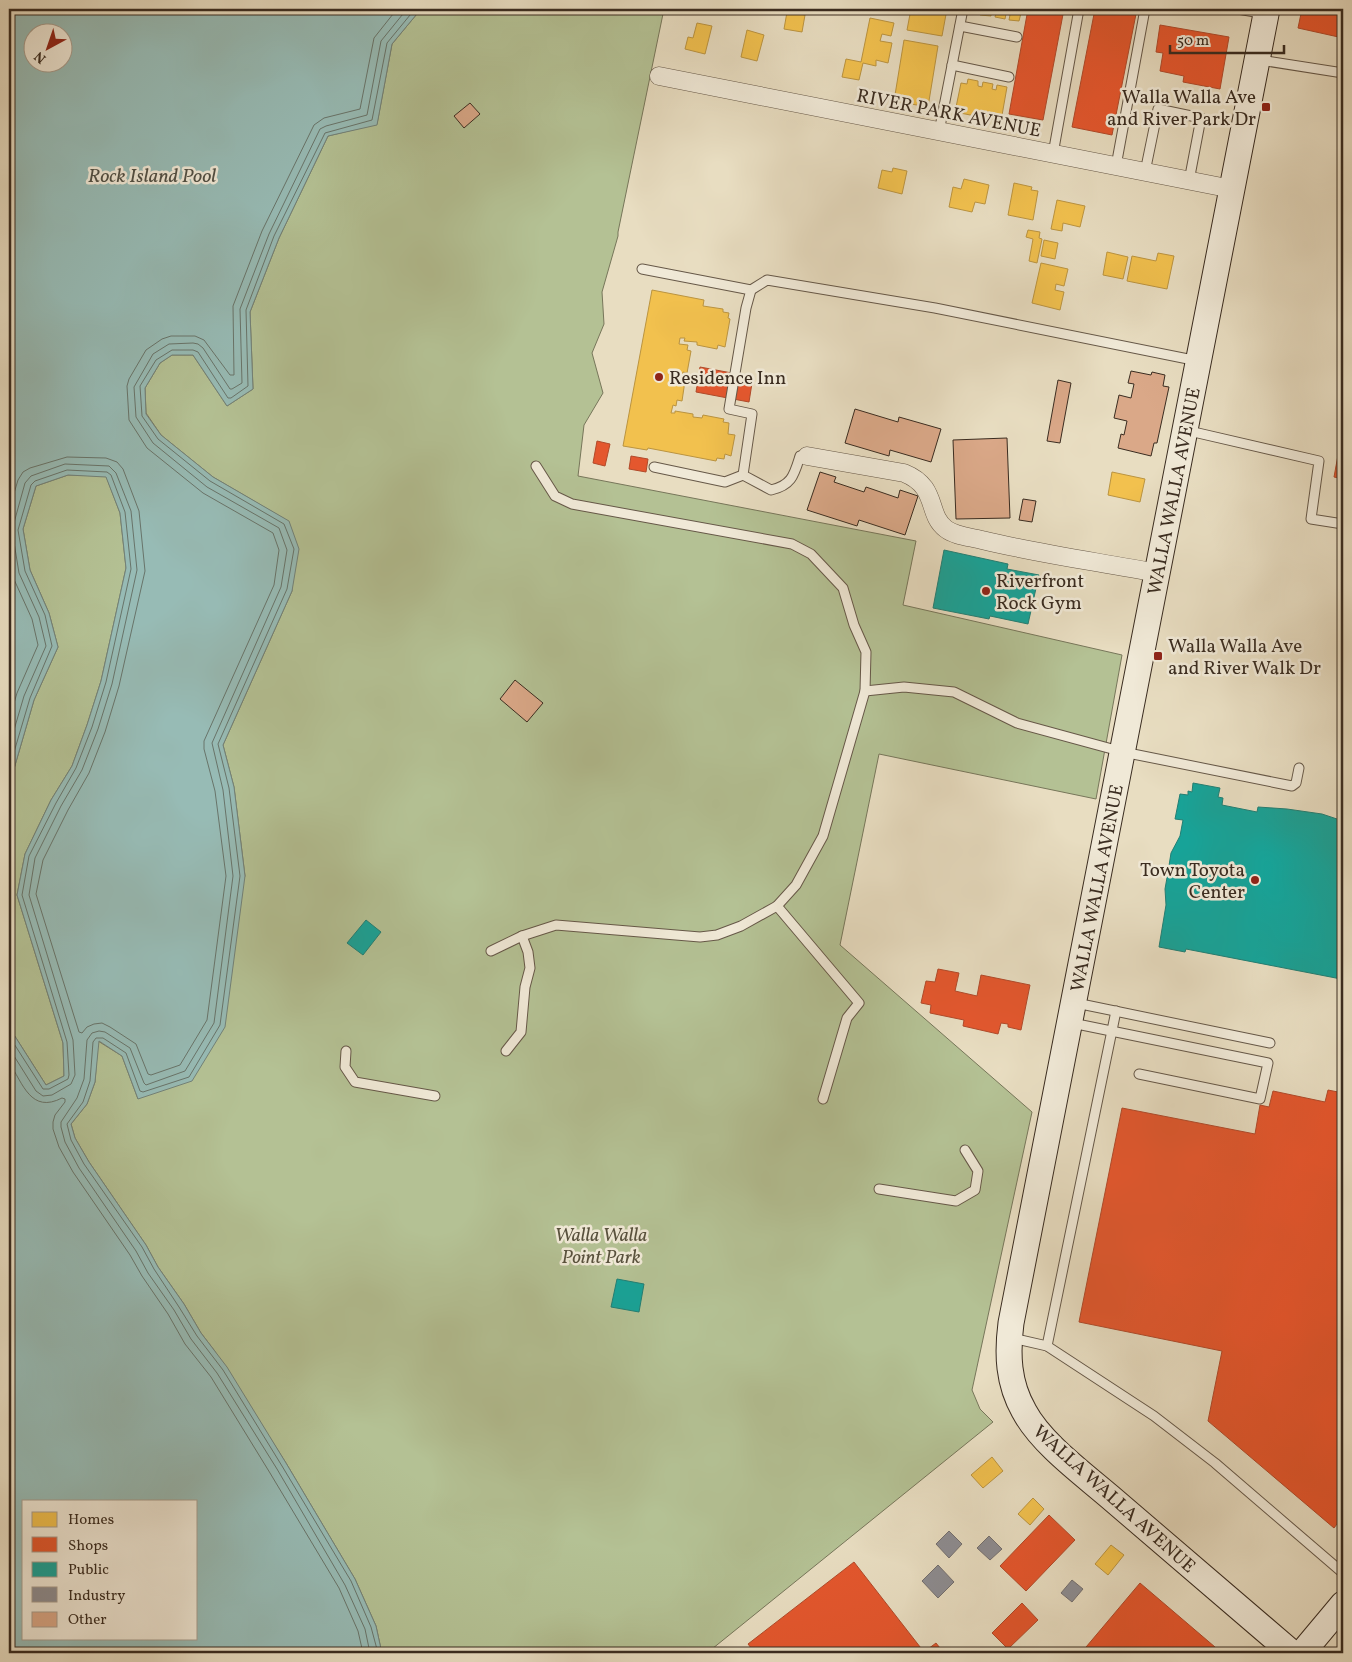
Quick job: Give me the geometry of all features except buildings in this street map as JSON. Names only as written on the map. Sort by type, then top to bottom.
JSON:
[{"type":"street","name":"WALLA WALLA AVENUE","points":[[1266,11],[1071,1012],[1009,1337],[1008,1359],[1014,1387],[1024,1411],[1038,1432],[1134,1518],[1292,1653]]},
{"type":"street","name":"RIVER PARK AVENUE","points":[[659,76],[1232,189]]},
{"type":"street","points":[[807,456],[904,473],[913,477],[926,490],[937,518],[942,525],[952,532],[1010,547],[1157,573]]},
{"type":"street","points":[[1302,1653],[1343,1604]]},
{"type":"lane","points":[[939,132],[963,9]]},
{"type":"lane","points":[[1053,154],[1079,9]]},
{"type":"lane","points":[[1116,166],[1145,9]]},
{"type":"lane","points":[[1238,9],[1266,11]]},
{"type":"lane","points":[[960,26],[1017,37]]},
{"type":"lane","points":[[1257,59],[1343,73]]},
{"type":"lane","points":[[952,65],[1009,77]]},
{"type":"lane","points":[[1145,172],[1158,109],[1201,118],[1189,181]]},
{"type":"lane","points":[[642,269],[751,290]]},
{"type":"lane","points":[[743,475],[752,414],[729,409],[746,308],[751,290],[767,280],[935,308],[1198,361]]},
{"type":"lane","points":[[1185,430],[1319,461],[1310,518],[1343,524]]},
{"type":"lane","points":[[654,467],[725,482],[743,475],[771,490],[782,487],[793,476],[800,456],[807,456]]},
{"type":"lane","points":[[491,952],[522,936],[556,925],[700,937],[717,935],[741,926],[777,906],[796,885],[823,836],[865,691],[866,652],[854,625],[843,588],[812,554],[792,544],[572,504],[555,496],[536,466]]},
{"type":"lane","points":[[865,691],[904,688],[954,692],[1017,723],[1123,752],[1292,786],[1296,783],[1299,768]]},
{"type":"lane","points":[[777,906],[859,1003],[847,1018],[823,1099]]},
{"type":"lane","points":[[506,1050],[521,1032],[525,987],[530,968],[528,952],[522,936]]},
{"type":"lane","points":[[1071,1012],[1116,1011],[1270,1043]]},
{"type":"lane","points":[[1047,1346],[1116,1011]]},
{"type":"lane","points":[[1071,1012],[1112,1031],[1268,1064],[1260,1099],[1139,1074]]},
{"type":"lane","points":[[346,1051],[345,1067],[354,1082],[435,1096]]},
{"type":"lane","points":[[880,1189],[956,1201],[975,1190],[978,1171],[965,1150]]},
{"type":"lane","points":[[1009,1337],[1047,1346],[1154,1416],[1215,1463],[1343,1573]]},
{"type":"green space","name":"Walla Walla Point Park","points":[[421,9],[664,9],[618,236],[602,292],[604,324],[592,353],[603,393],[584,425],[578,476],[916,541],[903,605],[1122,655],[1096,799],[879,754],[840,945],[1032,1112],[972,1390],[980,1409],[993,1422],[707,1653],[384,1653],[381,1649],[376,1626],[355,1579],[286,1463],[214,1350],[158,1267],[146,1245],[89,1162],[75,1138],[71,1124],[87,1104],[95,1082],[98,1041],[122,1056],[138,1099],[245,876],[234,787],[223,745],[292,591],[288,521],[213,477],[161,435],[146,413],[145,388],[160,363],[172,355],[193,355],[227,406],[253,389],[250,312],[279,238],[328,136],[377,124],[392,44]]},
{"type":"green space","points":[[68,475],[106,476],[120,513],[126,568],[101,681],[87,725],[72,766],[51,800],[25,854],[17,895],[63,1043],[64,1076],[46,1085],[9,1027],[9,786],[34,700],[58,647],[49,613],[30,570],[23,529],[36,486]]},
{"type":"water","name":"Rock Island Pool","points":[[9,9],[421,9],[392,44],[377,125],[328,136],[279,238],[250,312],[253,389],[227,406],[193,355],[172,355],[160,363],[145,388],[146,414],[161,435],[213,477],[289,521],[299,549],[292,591],[223,745],[234,787],[245,876],[225,1027],[192,1081],[138,1099],[122,1056],[99,1041],[95,1082],[87,1104],[71,1124],[75,1138],[89,1162],[146,1245],[201,1333],[227,1367],[355,1579],[376,1626],[381,1649],[384,1653],[9,1653],[9,1027],[46,1085],[64,1076],[63,1043],[17,895],[25,854],[51,800],[72,766],[87,725],[101,681],[126,568],[120,513],[106,477],[68,475],[36,486],[23,529],[30,570],[49,613],[58,647],[34,700],[9,786]]},
{"type":"place","name":"Walla Walla Ave and River Park Dr","points":[[1266,107]]},
{"type":"place","name":"Residence Inn","points":[[659,377]]},
{"type":"place","name":"Riverfront Rock Gym","points":[[986,591]]},
{"type":"place","name":"Walla Walla Ave and River Walk Dr","points":[[1158,656]]},
{"type":"place","name":"Town Toyota Center","points":[[1255,880]]}]
